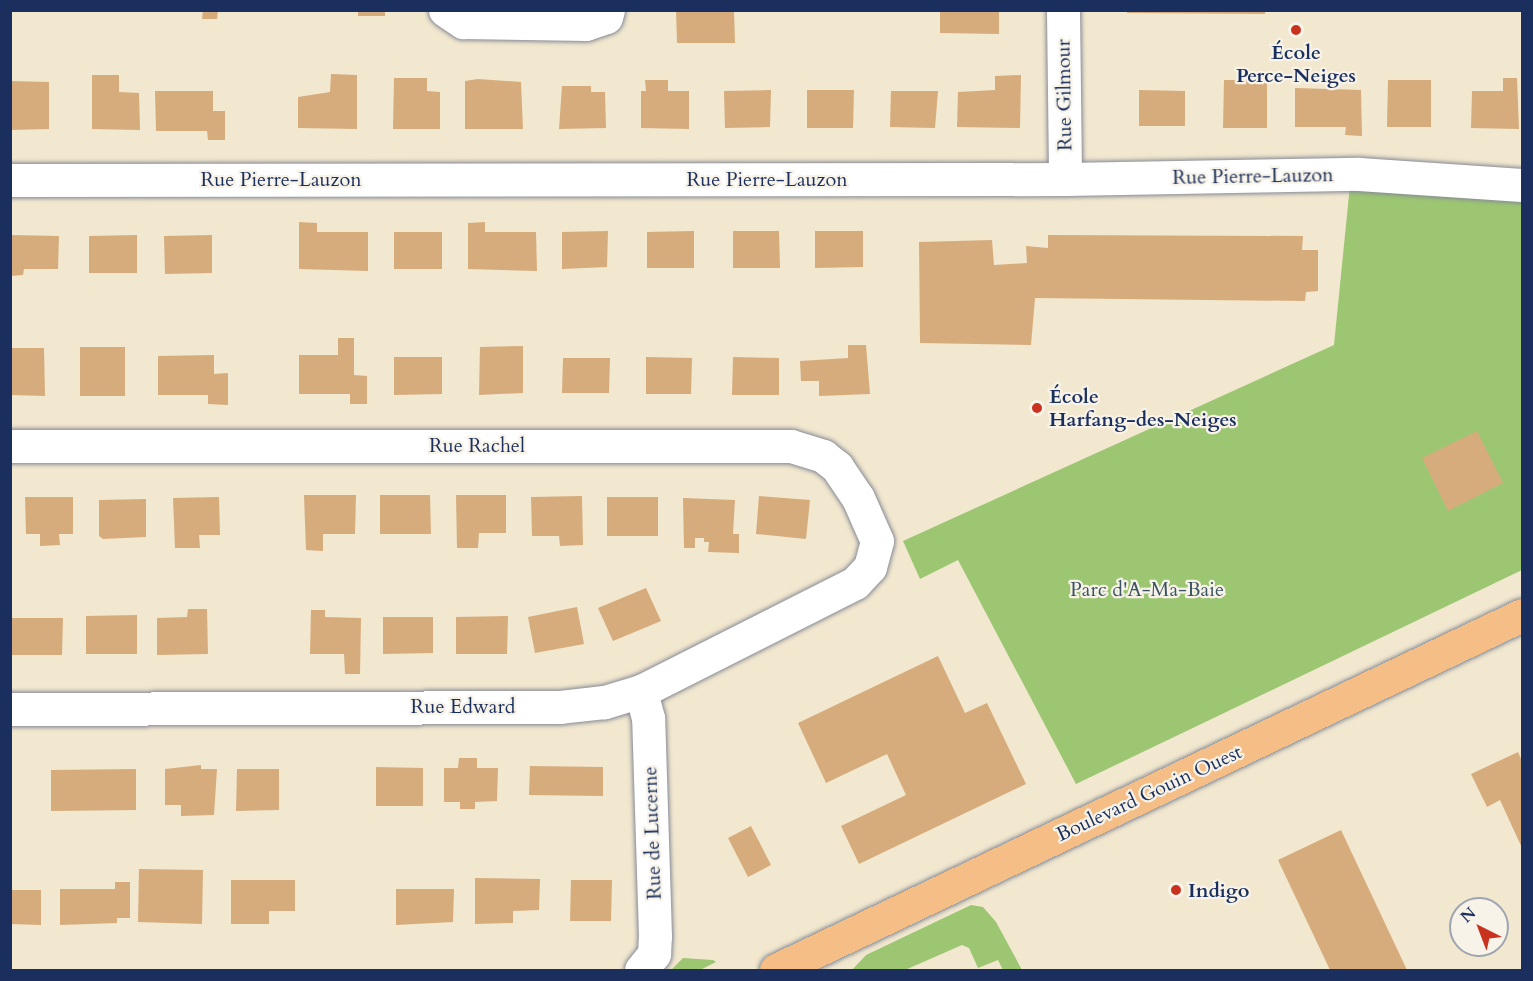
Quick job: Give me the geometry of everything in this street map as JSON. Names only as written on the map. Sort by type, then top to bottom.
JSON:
[{"type":"main road","name":"Boulevard Gouin Ouest","points":[[776,970],[1522,615]]},
{"type":"street","points":[[445,10],[463,22],[586,24],[606,17],[608,10]]},
{"type":"street","name":"Rue Gilmour","points":[[1063,10],[1065,179]]},
{"type":"street","name":"Rue Pierre-Lauzon","points":[[10,180],[1065,179],[1359,174],[1522,185]]},
{"type":"street","name":"Rue Rachel","points":[[10,446],[791,446],[823,456],[848,479],[872,526],[876,541],[875,558]]},
{"type":"street","name":"Rue Edward","points":[[10,709],[560,707],[604,702],[641,691],[841,591],[864,575],[875,558]]},
{"type":"street","name":"Rue de Lucerne","points":[[640,970],[654,954],[655,936],[648,718],[641,691]]},
{"type":"green space","name":"Parc d'A-Ma-Baie","points":[[1351,175],[1522,185],[1522,570],[1076,784],[958,560],[920,579],[903,541],[1334,345]]},
{"type":"green space","points":[[971,905],[983,907],[996,922],[1022,970],[1003,970],[998,960],[978,968],[969,948],[962,945],[905,970],[852,970],[866,955]]},
{"type":"green space","points":[[683,958],[716,962],[700,970],[671,970]]},
{"type":"building","points":[[203,10],[218,10],[217,19],[202,19]]},
{"type":"building","points":[[358,10],[385,10],[385,16],[358,16]]},
{"type":"building","points":[[676,10],[734,10],[735,43],[677,43]]},
{"type":"building","points":[[940,10],[999,10],[999,34],[940,33]]},
{"type":"building","points":[[1127,10],[1265,10],[1265,14],[1127,13]]},
{"type":"building","points":[[331,74],[357,75],[357,129],[298,128],[298,97],[330,92]]},
{"type":"building","points":[[92,75],[119,75],[119,92],[139,93],[140,130],[92,129]]},
{"type":"building","points":[[1021,75],[1020,128],[957,127],[958,92],[995,90],[995,76]]},
{"type":"building","points":[[394,78],[427,78],[427,91],[440,92],[440,129],[393,129]]},
{"type":"building","points":[[1503,78],[1517,78],[1519,129],[1471,128],[1472,91],[1503,91]]},
{"type":"building","points":[[478,79],[521,82],[523,129],[465,129],[465,81]]},
{"type":"building","points":[[645,80],[668,80],[668,91],[689,91],[689,129],[641,128],[641,91],[646,91]]},
{"type":"building","points":[[1224,80],[1267,80],[1267,128],[1223,128]]},
{"type":"building","points":[[1388,80],[1431,80],[1431,127],[1387,127]]},
{"type":"building","points":[[10,81],[49,82],[49,129],[10,130]]},
{"type":"building","points":[[562,86],[591,86],[591,92],[605,92],[606,128],[559,129]]},
{"type":"building","points":[[1295,88],[1361,90],[1362,136],[1345,135],[1346,127],[1295,127]]},
{"type":"building","points":[[771,90],[770,127],[725,128],[724,91]]},
{"type":"building","points":[[807,90],[854,90],[853,128],[807,128]]},
{"type":"building","points":[[1139,90],[1185,91],[1185,126],[1139,126]]},
{"type":"building","points":[[155,91],[213,91],[213,111],[225,111],[225,140],[208,140],[207,131],[156,131]]},
{"type":"building","points":[[891,91],[938,91],[935,128],[890,127]]},
{"type":"building","points":[[299,222],[317,223],[317,232],[368,232],[368,271],[299,269]]},
{"type":"building","points":[[485,222],[485,232],[536,232],[537,271],[468,269],[468,223]]},
{"type":"building","points":[[608,231],[607,267],[562,269],[562,232]]},
{"type":"building","points":[[694,231],[694,268],[647,268],[647,232]]},
{"type":"building","points":[[733,231],[779,231],[780,268],[733,268]]},
{"type":"building","points":[[815,231],[863,231],[863,267],[815,268]]},
{"type":"building","points":[[394,232],[442,232],[442,269],[394,269]]},
{"type":"building","points":[[10,235],[59,236],[58,269],[24,269],[23,275],[10,276]]},
{"type":"building","points":[[137,235],[137,273],[89,273],[89,236]]},
{"type":"building","points":[[212,235],[212,273],[165,274],[164,236]]},
{"type":"building","points":[[1048,235],[1303,236],[1302,250],[1318,250],[1318,291],[1306,292],[1305,301],[1035,298],[1031,345],[920,343],[919,242],[992,240],[994,265],[1027,263],[1026,246],[1048,248]]},
{"type":"building","points":[[338,338],[354,338],[354,375],[367,376],[367,404],[350,404],[350,394],[299,394],[299,355],[338,355]]},
{"type":"building","points":[[848,345],[866,345],[870,394],[819,396],[819,381],[801,381],[800,361],[848,358]]},
{"type":"building","points":[[523,346],[523,393],[479,395],[480,347]]},
{"type":"building","points":[[80,347],[125,347],[125,396],[80,396]]},
{"type":"building","points":[[10,348],[44,348],[45,396],[10,395]]},
{"type":"building","points":[[214,355],[214,374],[228,373],[228,405],[208,404],[208,395],[158,395],[158,356]]},
{"type":"building","points":[[394,357],[442,357],[442,394],[394,395]]},
{"type":"building","points":[[646,357],[692,358],[691,394],[646,394]]},
{"type":"building","points":[[733,357],[779,358],[779,395],[732,395]]},
{"type":"building","points":[[563,358],[610,358],[609,393],[562,393]]},
{"type":"building","points":[[1477,431],[1503,483],[1448,511],[1422,458]]},
{"type":"building","points":[[304,495],[356,495],[355,534],[323,534],[323,551],[306,550]]},
{"type":"building","points":[[380,495],[430,495],[431,534],[380,534]]},
{"type":"building","points":[[456,495],[506,495],[506,533],[479,533],[478,548],[457,548]]},
{"type":"building","points":[[582,496],[583,545],[560,546],[559,536],[532,536],[531,497]]},
{"type":"building","points":[[759,496],[810,500],[806,539],[756,534]]},
{"type":"building","points":[[25,497],[73,497],[73,534],[59,534],[60,545],[40,546],[40,534],[26,534]]},
{"type":"building","points":[[219,497],[220,535],[199,535],[200,548],[175,548],[173,498]]},
{"type":"building","points":[[607,497],[658,497],[658,536],[607,536]]},
{"type":"building","points":[[683,498],[735,500],[733,534],[739,534],[739,553],[708,552],[709,542],[704,542],[704,538],[695,538],[695,548],[684,548]]},
{"type":"building","points":[[146,499],[146,537],[103,539],[99,536],[99,500]]},
{"type":"building","points":[[646,588],[661,621],[613,641],[598,608]]},
{"type":"building","points":[[577,607],[584,644],[535,653],[528,617]]},
{"type":"building","points":[[188,609],[207,609],[208,654],[157,655],[157,618],[187,617]]},
{"type":"building","points":[[311,610],[325,610],[325,617],[361,618],[360,674],[345,674],[344,654],[310,654]]},
{"type":"building","points":[[137,615],[137,654],[86,654],[86,616]]},
{"type":"building","points":[[508,616],[507,654],[456,654],[456,617]]},
{"type":"building","points":[[383,617],[433,617],[433,653],[383,654]]},
{"type":"building","points":[[12,618],[63,618],[62,655],[12,655]]},
{"type":"building","points":[[938,656],[965,713],[987,703],[1026,784],[859,864],[841,826],[906,795],[887,754],[826,783],[798,723]]},
{"type":"building","points":[[1518,752],[1522,761],[1522,848],[1500,800],[1487,807],[1471,774]]},
{"type":"building","points":[[459,758],[477,758],[477,768],[498,768],[497,801],[475,802],[475,809],[460,809],[460,802],[444,802],[444,768],[458,768]]},
{"type":"building","points":[[201,765],[201,769],[217,769],[214,815],[181,816],[181,805],[165,805],[165,769]]},
{"type":"building","points":[[530,766],[603,767],[603,796],[529,795]]},
{"type":"building","points":[[376,767],[423,768],[423,806],[376,806]]},
{"type":"building","points":[[136,769],[136,810],[51,811],[51,770]]},
{"type":"building","points":[[237,769],[279,769],[279,810],[236,811]]},
{"type":"building","points":[[751,826],[771,865],[748,877],[728,838]]},
{"type":"building","points":[[1341,830],[1407,970],[1330,970],[1278,860]]},
{"type":"building","points":[[139,869],[203,870],[202,924],[138,922]]},
{"type":"building","points":[[475,878],[540,879],[539,910],[513,911],[513,923],[475,924]]},
{"type":"building","points":[[231,880],[295,880],[295,911],[269,911],[269,924],[231,924]]},
{"type":"building","points":[[571,880],[612,880],[611,921],[570,921]]},
{"type":"building","points":[[115,882],[130,882],[130,918],[117,918],[117,923],[60,925],[60,889],[115,889]]},
{"type":"building","points":[[396,889],[454,889],[453,922],[396,925]]},
{"type":"building","points":[[10,890],[41,890],[41,925],[10,924]]},
{"type":"place","name":"École Perce-Neiges","points":[[1296,30]]},
{"type":"place","name":"École Harfang-des-Neiges","points":[[1037,408]]},
{"type":"place","name":"Indigo","points":[[1176,890]]}]
